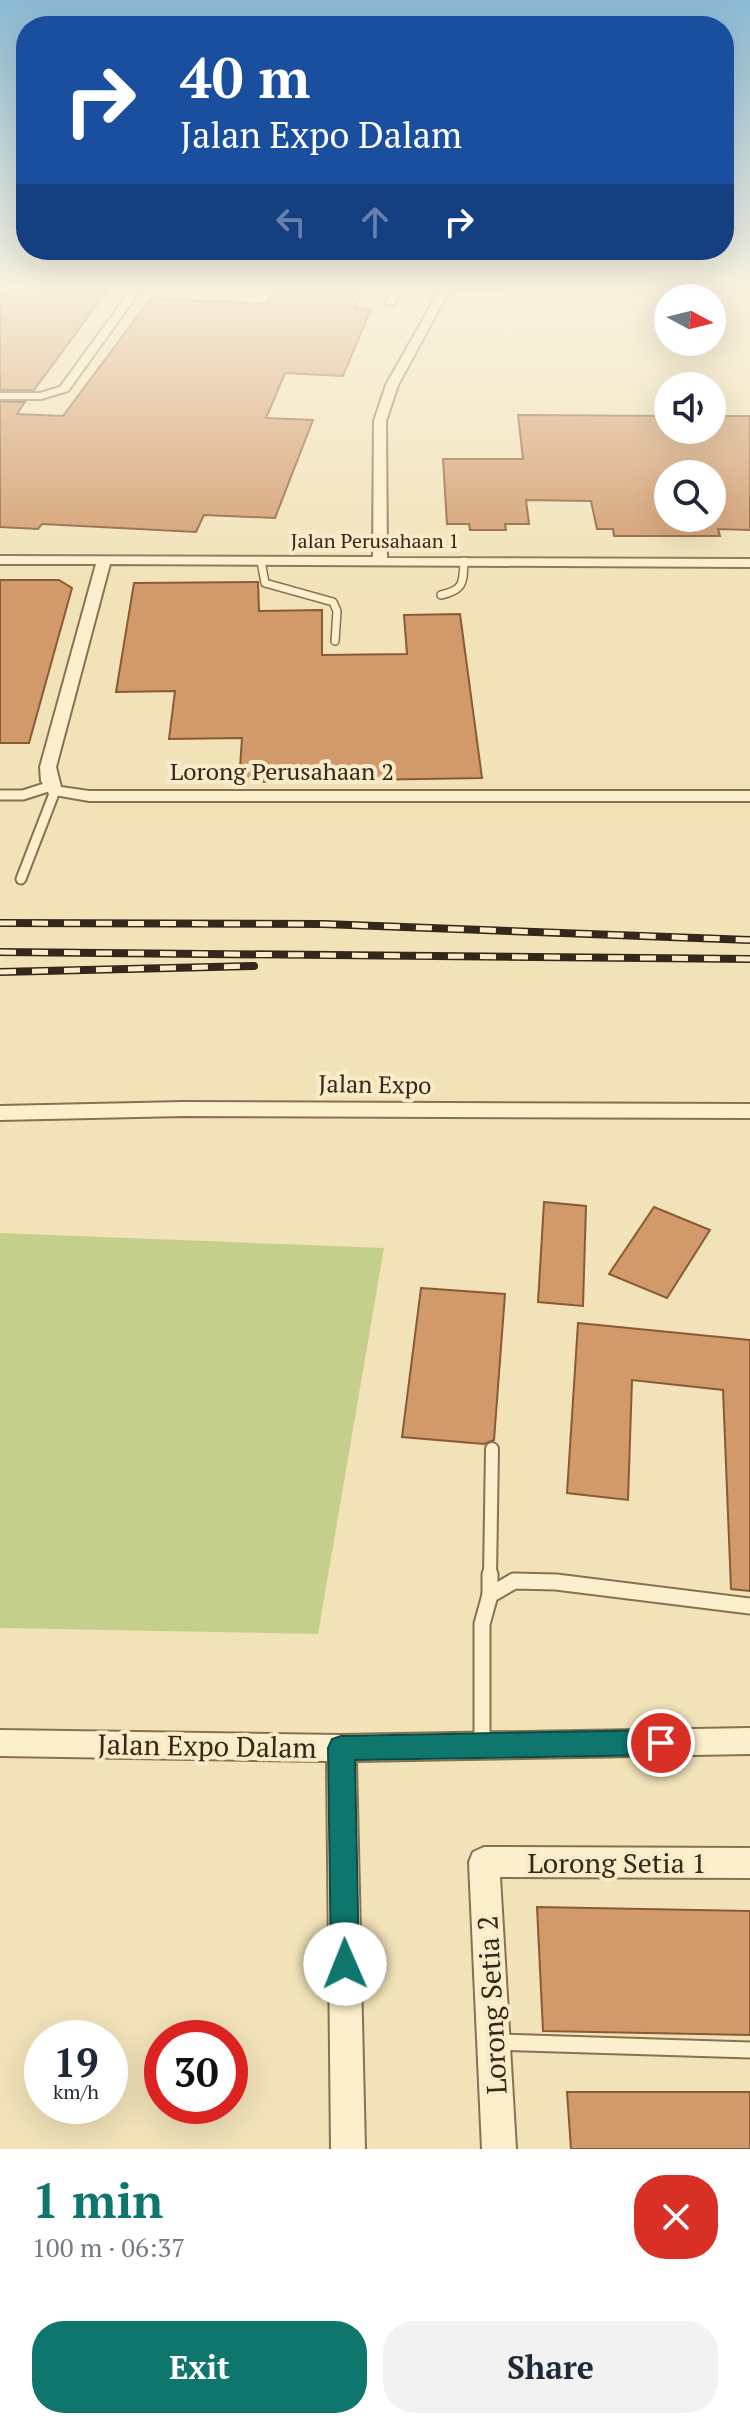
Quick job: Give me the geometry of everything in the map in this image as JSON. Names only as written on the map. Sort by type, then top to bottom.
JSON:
[{"type":"street","points":[[0,396],[41,396],[64,389],[67,384]]},
{"type":"street","points":[[380,561],[380,421],[392,384]]},
{"type":"street","name":"Jalan Perusahaan 1","points":[[0,560],[750,563]]},
{"type":"street","points":[[53,788],[48,767],[104,561]]},
{"type":"street","name":"Lorong Perusahaan 2","points":[[53,788],[89,796],[750,796]]},
{"type":"street","name":"Jalan Expo","points":[[0,1113],[183,1109],[750,1111]]},
{"type":"street","name":"Jalan Expo Dalam","points":[[0,1743],[341,1748],[750,1741]]},
{"type":"street","points":[[341,1748],[348,2149]]},
{"type":"street","name":"Lorong Setia 1","points":[[484,1862],[750,1863]]},
{"type":"street","name":"Lorong Setia 2","points":[[484,1862],[499,2149]]},
{"type":"lane","points":[[261,561],[261,576],[275,589],[311,593],[333,602],[337,611],[335,641]]},
{"type":"lane","points":[[441,595],[459,591],[463,586],[464,561]]},
{"type":"lane","points":[[0,795],[23,795],[53,788]]},
{"type":"lane","points":[[21,879],[53,788]]},
{"type":"lane","points":[[482,1746],[482,1624],[490,1595],[492,1449]]},
{"type":"lane","points":[[490,1595],[514,1581],[556,1582],[750,1606]]},
{"type":"lane","points":[[493,2042],[750,2050]]},
{"type":"green space","points":[[0,1233],[384,1248],[318,1634],[0,1628]]},
{"type":"building","points":[[0,384],[38,384],[34,390],[0,390]]},
{"type":"building","points":[[87,384],[280,384],[266,418],[313,420],[275,518],[204,515],[196,532],[42,524],[38,529],[0,527],[0,402],[25,402],[17,414],[63,416]]},
{"type":"building","points":[[518,415],[654,416],[654,444],[726,444],[726,416],[750,416],[750,530],[726,529],[726,460],[654,460],[654,532],[719,532],[720,536],[614,536],[613,529],[597,529],[591,501],[526,500],[529,524],[505,524],[506,530],[470,530],[469,524],[447,524],[443,459],[523,459]]},
{"type":"building","points":[[0,580],[59,580],[72,588],[29,743],[0,743]]},
{"type":"building","points":[[258,582],[259,611],[322,610],[322,655],[407,654],[404,615],[460,614],[482,778],[239,782],[242,738],[169,739],[175,691],[116,692],[134,583]]},
{"type":"building","points":[[544,1202],[586,1206],[583,1306],[538,1302]]},
{"type":"building","points":[[654,1207],[710,1230],[667,1298],[609,1274]]},
{"type":"building","points":[[421,1288],[505,1294],[494,1440],[484,1444],[402,1437]]},
{"type":"building","points":[[578,1323],[750,1340],[750,1591],[731,1589],[723,1390],[632,1380],[628,1500],[567,1493]]},
{"type":"building","points":[[537,1907],[750,1911],[750,2035],[543,2031]]},
{"type":"building","points":[[567,2092],[750,2092],[750,2149],[571,2149]]},
{"type":"railway","points":[[0,923],[324,924],[750,940]]},
{"type":"railway","points":[[0,952],[750,959]]},
{"type":"railway","points":[[0,972],[254,966]]},
{"type":"route","points":[[345,1964],[341,1748],[661,1743]]}]
